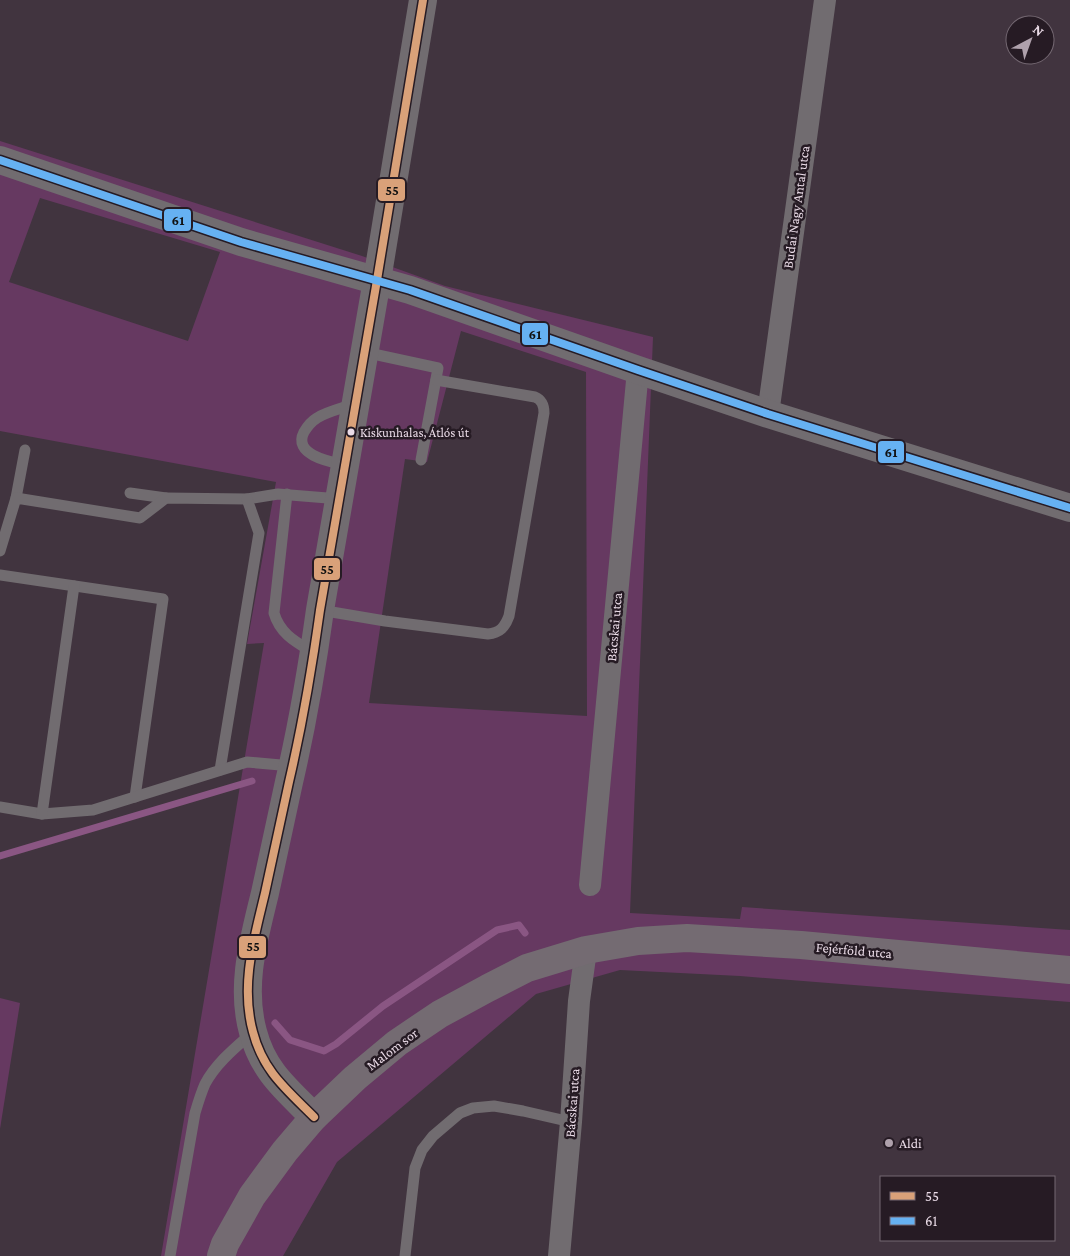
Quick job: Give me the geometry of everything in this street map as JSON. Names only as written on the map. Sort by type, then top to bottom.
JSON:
[{"type":"main road","name":"Fejérföld utca","points":[[638,941],[687,938],[801,944],[1070,970]]},
{"type":"main road","name":"Malom sor","points":[[221,1256],[225,1244],[252,1196],[285,1151],[314,1117],[355,1078],[397,1043],[440,1014],[527,968],[586,950],[638,941]]},
{"type":"street","points":[[314,1117],[277,1080],[259,1051],[249,1014],[247,994],[250,960],[293,766],[314,653],[423,0]]},
{"type":"street","name":"Budai Nagy Antal utca","points":[[768,414],[825,0]]},
{"type":"street","points":[[0,160],[241,242],[410,290],[768,414],[1070,508]]},
{"type":"street","name":"Bácskai utca","points":[[590,884],[638,370]]},
{"type":"street","name":"Bácskai utca","points":[[559,1256],[579,1001],[586,950]]},
{"type":"lane","points":[[364,352],[438,368],[421,460]]},
{"type":"lane","points":[[320,610],[384,621],[488,634],[497,632],[504,626],[509,616],[544,408],[541,401],[535,397],[436,380]]},
{"type":"lane","points":[[345,465],[320,459],[309,453],[303,446],[302,437],[306,427],[317,418],[356,403]]},
{"type":"lane","points":[[0,551],[16,498],[24,450]]},
{"type":"lane","points":[[130,493],[166,498],[247,499],[287,494],[340,499]]},
{"type":"lane","points":[[287,494],[274,612],[276,622],[281,629],[290,638],[314,653]]},
{"type":"lane","points":[[16,498],[140,518],[166,498]]},
{"type":"lane","points":[[220,770],[259,534],[247,499]]},
{"type":"lane","points":[[0,575],[163,599],[135,797]]},
{"type":"lane","points":[[42,814],[74,586]]},
{"type":"lane","points":[[0,807],[42,814],[93,810],[247,762],[293,766]]},
{"type":"lane","points":[[170,1256],[195,1113],[200,1096],[206,1083],[227,1055],[253,1032]]},
{"type":"lane","points":[[405,1256],[415,1168],[422,1150],[433,1136],[460,1113],[473,1108],[494,1106],[571,1122]]},
{"type":"shaded area","points":[[0,141],[362,256],[445,286],[653,337],[630,913],[740,919],[742,907],[1070,930],[1070,1002],[740,976],[620,970],[536,994],[337,1162],[283,1256],[161,1256],[264,643],[247,644],[276,482],[0,431]],"holes":[[[40,198],[220,252],[188,341],[9,282]],[[461,331],[586,372],[587,716],[369,703],[405,459],[427,462]]]},
{"type":"shaded area","points":[[0,998],[20,1003],[0,1129]]},
{"type":"waterway","points":[[0,856],[252,781]]},
{"type":"waterway","points":[[275,1023],[290,1040],[324,1051],[336,1044],[383,1006],[497,930],[519,925],[525,933]]},
{"type":"transit line","name":"55","points":[[314,1117],[277,1079],[269,1069],[257,1046],[249,1014],[248,979],[253,945],[294,761],[314,653],[423,0]]},
{"type":"transit line","name":"61","points":[[0,160],[241,242],[410,290],[768,414],[1070,508]]},
{"type":"place","name":"Kiskunhalas, Átlós út","points":[[351,432]]},
{"type":"place","name":"Aldi","points":[[889,1143]]}]
